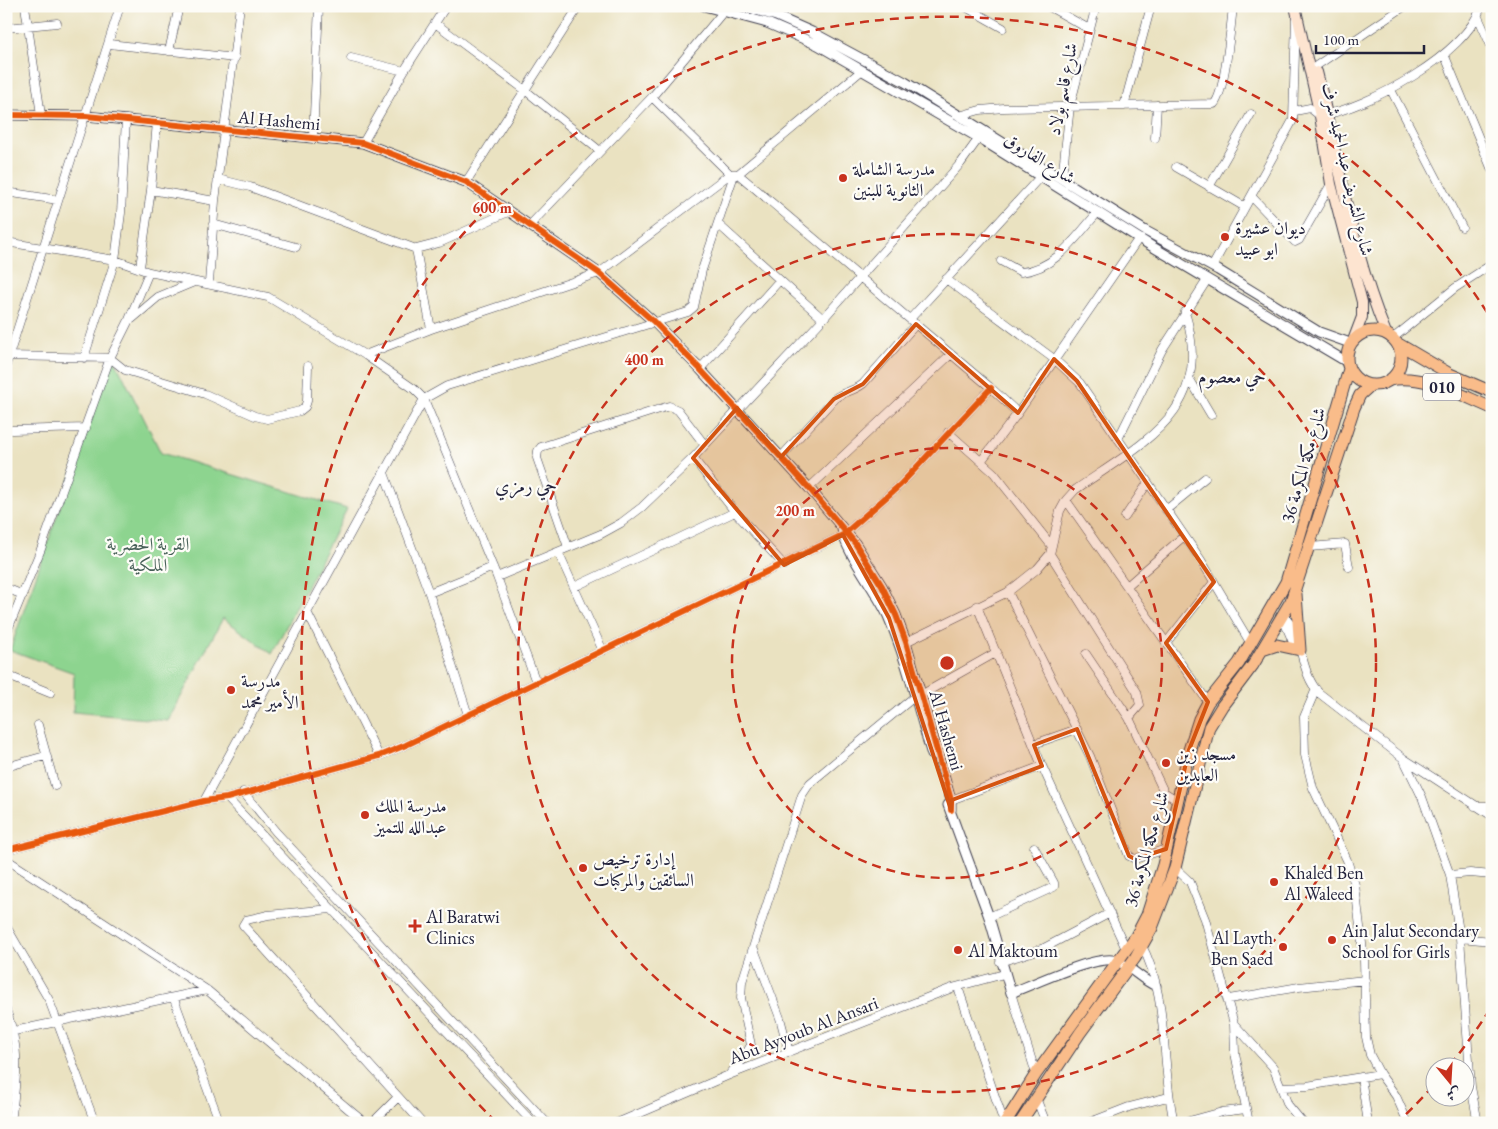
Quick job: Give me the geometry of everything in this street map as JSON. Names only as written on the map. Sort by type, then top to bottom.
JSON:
[{"type":"main road","name":"شارع الشريف عبد الحميد شرف","points":[[1298,8],[1316,66],[1332,184],[1362,302],[1362,317],[1352,341]]},
{"type":"main road","name":"شارع الشريف عبد الحميد شرف","points":[[1298,8],[1356,248],[1374,305],[1391,338]]},
{"type":"main road","points":[[1369,331],[1391,338],[1400,363],[1395,375],[1381,384],[1371,385],[1354,377],[1348,366],[1352,341],[1369,331]]},
{"type":"main road","name":"010","points":[[1391,338],[1450,374],[1492,392]]},
{"type":"main road","name":"شارع مكة المكرمة 36","points":[[1004,1123],[1036,1074],[1136,936],[1147,915],[1163,865],[1188,750],[1199,719],[1208,702],[1239,663],[1251,644],[1291,569],[1348,366]]},
{"type":"main road","name":"010","points":[[1389,380],[1401,378],[1426,382],[1492,408]]},
{"type":"main road","name":"شارع مكة المكرمة 36","points":[[1020,1123],[1128,968],[1152,928],[1175,868],[1209,727],[1262,650],[1296,589],[1354,408],[1360,395],[1371,385]]},
{"type":"main road","points":[[1265,619],[1283,615],[1283,604],[1293,578],[1291,569]]},
{"type":"main road","points":[[1262,650],[1277,645],[1300,650],[1296,589]]},
{"type":"street","points":[[25,6],[41,115]]},
{"type":"street","points":[[6,365],[120,6]]},
{"type":"street","points":[[169,51],[179,6]]},
{"type":"street","points":[[209,283],[215,201],[235,58],[240,6]]},
{"type":"street","points":[[313,136],[319,6]]},
{"type":"street","points":[[363,143],[404,71],[446,6]]},
{"type":"street","points":[[466,182],[579,6]]},
{"type":"street","name":"شارع الفاروق","points":[[704,6],[803,37],[979,138],[1348,366]]},
{"type":"street","name":"شارع الفاروق","points":[[743,6],[776,16],[812,32],[905,82],[1144,230],[1215,269],[1319,332],[1352,341]]},
{"type":"street","points":[[776,16],[780,6]]},
{"type":"street","points":[[964,6],[1003,28]]},
{"type":"street","points":[[1048,6],[1089,29]]},
{"type":"street","name":"شارع قاسم بولاد","points":[[1062,179],[1070,106],[1096,6]]},
{"type":"street","points":[[1124,106],[1151,6]]},
{"type":"street","points":[[960,116],[971,112],[998,108],[1216,103],[1222,84],[1233,6]]},
{"type":"street","points":[[1316,66],[1405,6]]},
{"type":"street","points":[[1295,111],[1310,108],[1324,115],[1361,104],[1391,90],[1444,54],[1470,29],[1478,17],[1481,6]]},
{"type":"street","points":[[1118,439],[1162,350],[1185,312],[1210,281],[1246,207],[1290,129],[1295,111],[1298,8]]},
{"type":"street","points":[[530,226],[652,97],[724,11]]},
{"type":"street","points":[[1478,17],[1492,48]]},
{"type":"street","points":[[6,28],[58,23]]},
{"type":"street","points":[[435,23],[525,90],[600,151]]},
{"type":"street","points":[[109,44],[235,58]]},
{"type":"street","points":[[1444,54],[1492,170]]},
{"type":"street","points":[[351,58],[404,71]]},
{"type":"street","points":[[366,355],[431,329],[600,273],[734,175],[861,71]]},
{"type":"street","points":[[899,92],[905,82]]},
{"type":"street","points":[[1391,90],[1462,227]]},
{"type":"street","points":[[652,97],[734,175],[860,276],[991,388],[1018,414]]},
{"type":"street","points":[[1154,138],[1156,105]]},
{"type":"street","points":[[1209,187],[1251,114]]},
{"type":"street","name":"Al Hashemi","points":[[6,115],[86,116],[126,119],[224,130],[313,136],[363,143],[466,182],[600,273],[653,321],[700,369],[809,488],[844,532],[881,593],[906,642],[917,696],[946,802],[951,805],[1011,993]]},
{"type":"street","points":[[84,358],[115,260],[121,213],[126,119]]},
{"type":"street","points":[[140,267],[151,190],[157,122]]},
{"type":"street","points":[[497,576],[601,534],[632,516],[693,458],[737,408],[823,319],[961,163],[979,138]]},
{"type":"street","points":[[1176,167],[1246,207]]},
{"type":"street","points":[[204,801],[424,399],[447,386],[653,321],[677,317],[694,307],[702,270],[734,175]]},
{"type":"street","points":[[781,457],[834,399],[842,392],[856,390],[863,384],[946,279],[1040,177]]},
{"type":"street","points":[[218,179],[250,187],[416,249],[439,243],[508,212]]},
{"type":"street","points":[[1252,197],[1295,242],[1299,240],[1332,184]]},
{"type":"street","points":[[151,190],[215,201]]},
{"type":"street","points":[[6,192],[58,200]]},
{"type":"street","points":[[1001,262],[1021,272],[1049,264],[1098,212]]},
{"type":"street","points":[[213,224],[250,232],[296,247]]},
{"type":"street","points":[[718,224],[823,319]]},
{"type":"street","points":[[982,460],[1018,414],[1139,238]]},
{"type":"street","points":[[6,242],[115,260],[140,267],[149,272],[209,283],[274,300],[366,355],[414,389],[424,399],[497,576],[536,682]]},
{"type":"street","points":[[416,249],[431,329]]},
{"type":"street","points":[[1391,338],[1455,288],[1492,264]]},
{"type":"street","points":[[6,634],[86,428],[110,358],[128,322],[149,272]]},
{"type":"street","points":[[946,279],[1054,359],[1080,383],[1126,454],[1184,536],[1251,644]]},
{"type":"street","points":[[128,322],[158,297],[195,281]]},
{"type":"street","points":[[700,369],[779,281]]},
{"type":"street","points":[[906,642],[1008,592],[1037,570],[1050,554],[1057,519],[1066,500],[1075,490],[1165,424],[1176,411],[1184,398],[1194,362],[1192,336],[1185,312]]},
{"type":"street","points":[[809,488],[951,354]]},
{"type":"street","points":[[8,356],[110,358],[125,370],[205,394],[255,416],[267,419],[300,411],[305,406],[307,401],[308,366]]},
{"type":"street","points":[[1189,378],[1211,415]]},
{"type":"street","points":[[6,850],[204,801],[227,798],[379,756],[468,715],[784,565],[844,532],[900,485],[991,388]]},
{"type":"street","points":[[568,547],[537,458],[541,447],[669,406],[678,410],[704,444]]},
{"type":"street","points":[[12,430],[86,428]]},
{"type":"street","points":[[948,432],[982,460],[1014,496],[1052,544]]},
{"type":"street","points":[[693,458],[735,512],[784,565]]},
{"type":"street","points":[[384,473],[429,592],[468,715]]},
{"type":"street","points":[[1166,510],[1205,478]]},
{"type":"street","points":[[1125,517],[1147,484]]},
{"type":"street","points":[[1066,500],[1208,702]]},
{"type":"street","points":[[574,587],[735,512]]},
{"type":"street","points":[[1127,586],[1184,536]]},
{"type":"street","points":[[1310,547],[1345,544],[1349,566]]},
{"type":"street","points":[[558,552],[603,650]]},
{"type":"street","points":[[1050,554],[1137,692],[1140,705],[1130,718]]},
{"type":"street","points":[[429,592],[493,567]]},
{"type":"street","points":[[1166,643],[1214,582]]},
{"type":"street","points":[[6,588],[22,595]]},
{"type":"street","points":[[1008,592],[1077,729],[1103,786],[1130,856],[1135,858],[1166,849]]},
{"type":"street","name":"Al Hashemi","points":[[881,593],[917,696]]},
{"type":"street","points":[[977,606],[1042,766],[1126,949]]},
{"type":"street","points":[[307,612],[379,756]]},
{"type":"street","points":[[1283,615],[1295,634],[1316,689],[1403,758],[1492,816]]},
{"type":"street","points":[[729,1075],[751,1045],[741,998],[742,982],[754,950],[802,795],[810,783],[917,696],[997,652]]},
{"type":"street","points":[[1086,654],[1130,718],[1164,792],[1178,801]]},
{"type":"street","points":[[6,675],[50,693]]},
{"type":"street","points":[[1316,689],[1304,717],[1305,755],[1313,788],[1347,860],[1355,885],[1365,980],[1366,1037],[1370,1055],[1380,1074],[1396,1096],[1408,1123]]},
{"type":"street","points":[[38,725],[45,756],[55,786]]},
{"type":"street","points":[[1034,744],[1077,729]]},
{"type":"street","points":[[6,767],[45,756]]},
{"type":"street","points":[[1403,758],[1422,797],[1450,875],[1460,938],[1471,1088],[1478,1123]]},
{"type":"street","points":[[951,805],[1042,766]]},
{"type":"street","points":[[244,792],[276,832],[546,1123]]},
{"type":"street","points":[[227,798],[438,1019],[533,1123]]},
{"type":"street","points":[[1475,806],[1492,806]]},
{"type":"street","points":[[988,917],[1054,887],[1054,883],[1034,847]]},
{"type":"street","points":[[6,858],[207,990],[365,1123]]},
{"type":"street","points":[[1175,868],[1190,882],[1205,919],[1229,999],[1234,1024],[1235,1053],[1249,1123]]},
{"type":"street","points":[[1450,875],[1470,872],[1492,875]]},
{"type":"street","points":[[331,909],[268,915],[246,920],[243,925],[422,1123]]},
{"type":"street","points":[[1000,962],[1044,948],[1110,913]]},
{"type":"street","points":[[6,926],[23,952],[59,1023],[95,1123]]},
{"type":"street","points":[[1136,936],[1142,946],[1156,986],[1168,1097],[1174,1123]]},
{"type":"street","points":[[1460,938],[1492,941]]},
{"type":"street","points":[[754,950],[780,1018],[789,1052]]},
{"type":"street","points":[[1036,1074],[1011,993],[1091,962],[1108,959],[1117,961],[1156,986]]},
{"type":"street","name":"Abu Ayyoub Al Ansari","points":[[616,1123],[729,1075],[958,987],[1004,974]]},
{"type":"street","points":[[1229,999],[1299,987],[1365,980]]},
{"type":"street","points":[[958,987],[1004,1123]]},
{"type":"street","points":[[14,1031],[174,999],[207,990]]},
{"type":"street","points":[[174,999],[220,1123]]},
{"type":"street","points":[[6,1010],[14,1031],[18,1054],[11,1123]]},
{"type":"street","points":[[1234,1024],[1267,1059],[1282,1087],[1288,1105],[1304,1123]]},
{"type":"street","points":[[1282,1087],[1307,1086],[1380,1074]]},
{"type":"street","points":[[1361,1076],[1368,1123]]},
{"type":"street","points":[[6,1090],[16,1083]]},
{"type":"street","points":[[372,1123],[398,1097]]},
{"type":"street","points":[[1088,1123],[1168,1097]]},
{"type":"street","points":[[1036,1098],[1046,1123]]},
{"type":"street","points":[[1182,1123],[1222,1112],[1246,1109]]},
{"type":"highlighted area","points":[[916,324],[1018,413],[1054,359],[1077,381],[1214,582],[1166,643],[1208,702],[1189,750],[1166,849],[1135,859],[1129,856],[1077,729],[1034,745],[1042,766],[952,800],[951,810],[889,618],[843,535],[784,565],[693,458],[737,408],[781,457],[834,399],[863,384]]},
{"type":"green space","name":"القرية الحضرية الملكية","points":[[113,356],[161,453],[347,509],[272,654],[223,618],[168,721],[73,712],[74,673],[10,650]]},
{"type":"cycle path","points":[[6,115],[86,116],[363,143],[466,182],[599,273],[653,321],[700,369],[809,488],[855,543],[882,586],[906,642],[951,800],[951,810]]},
{"type":"cycle path","points":[[6,850],[204,801],[227,798],[379,756],[406,745],[843,535],[900,485],[991,388]]},
{"type":"place","name":"مدرسة الشاملة الثانوية للبنين","points":[[843,178]]},
{"type":"place","name":"ديوان عشيرة ابو عبيد","points":[[1225,237]]},
{"type":"place","name":"مدرسة الأمير محمد","points":[[231,690]]},
{"type":"place","name":"مسجد زين العابدين","points":[[1166,763]]},
{"type":"place","name":"مدرسة الملك عبدالله للتميز","points":[[365,815]]},
{"type":"place","name":"إدارة ترخيص السائقين والمركبات","points":[[583,868]]},
{"type":"place","name":"Khaled Ben Al Waleed","points":[[1274,882]]},
{"type":"place","name":"Al Baratwi Clinics","points":[[415,926]]},
{"type":"place","name":"Ain Jalut Secondary School for Girls","points":[[1332,940]]},
{"type":"place","name":"Al Layth Ben Saed","points":[[1283,947]]},
{"type":"place","name":"Al Maktoum","points":[[958,950]]},
{"type":"district","name":"حي معصوم","points":[[1232,376]]},
{"type":"district","name":"حي رمزي","points":[[526,485]]}]
